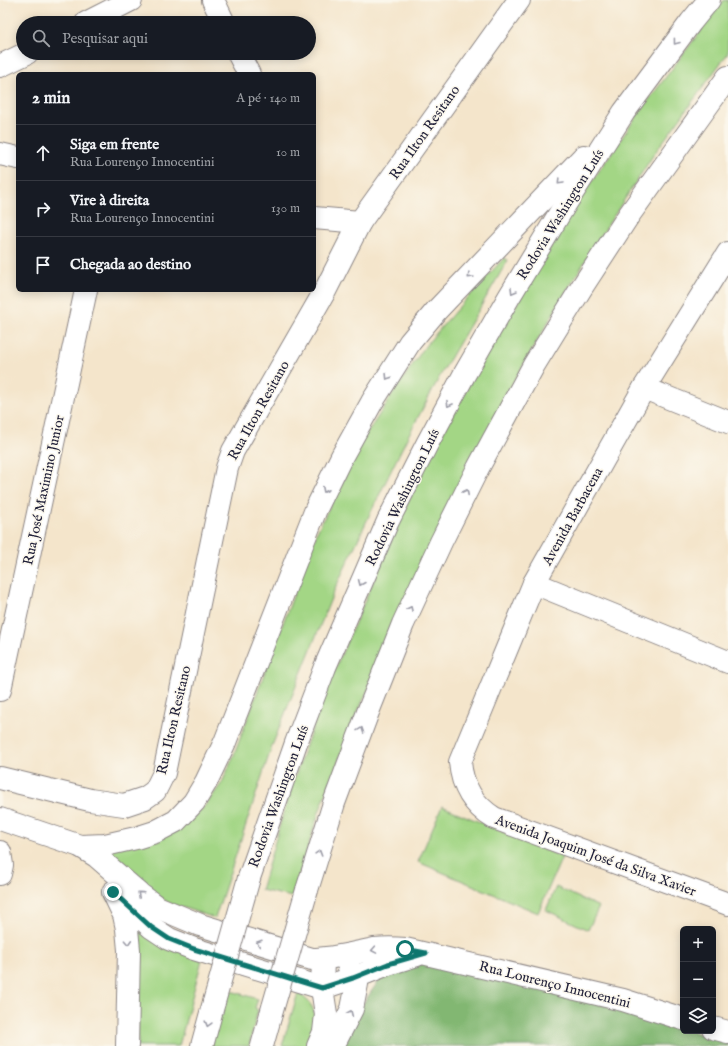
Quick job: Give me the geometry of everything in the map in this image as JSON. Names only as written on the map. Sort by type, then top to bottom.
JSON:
[{"type":"main road","points":[[100,16],[131,0]]},
{"type":"main road","points":[[213,0],[221,16]]},
{"type":"main road","name":"Rua Ilton Resitano","points":[[0,778],[90,800],[124,806],[145,798],[155,791],[164,773],[229,463],[233,451],[325,291],[360,222],[518,0]]},
{"type":"main road","points":[[691,22],[704,0]]},
{"type":"main road","name":"Rodovia Washington Luís","points":[[202,1046],[249,878],[296,743],[325,667],[392,514],[427,444],[472,362],[566,203],[624,112],[709,0]]},
{"type":"main road","points":[[0,66],[16,58]]},
{"type":"main road","points":[[242,60],[248,72]]},
{"type":"main road","points":[[262,1046],[334,803],[397,638],[441,542],[478,468],[534,365],[629,215],[722,89],[728,77]]},
{"type":"main road","points":[[0,819],[80,846],[105,844],[136,838],[155,832],[176,821],[194,802],[206,782],[225,742],[316,509],[342,456],[372,402],[410,342],[436,311],[557,185],[624,112]]},
{"type":"main road","points":[[0,154],[16,158]]},
{"type":"main road","points":[[316,216],[360,222]]},
{"type":"main road","name":"Avenida Barbacena","points":[[470,795],[461,774],[460,762],[534,583],[644,388],[728,254]]},
{"type":"main road","name":"Rua José Maximino Junior","points":[[0,690],[86,292]]},
{"type":"main road","points":[[644,388],[728,422]]},
{"type":"main road","points":[[534,583],[728,662]]},
{"type":"main road","name":"Avenida Joaquim José da Silva Xavier","points":[[470,795],[485,813],[494,818],[728,904]]},
{"type":"main road","points":[[80,846],[102,874],[124,915],[129,950],[127,1046]]},
{"type":"main road","name":"Rua Lourenço Innocentini","points":[[80,846],[96,856],[157,907],[200,925],[312,959],[345,956],[386,948],[405,949],[623,1000],[680,1018]]},
{"type":"main road","points":[[0,852],[2,865],[0,874]]},
{"type":"main road","points":[[113,892],[151,927],[169,939],[194,949],[322,988]]},
{"type":"main road","name":"Rua Lourenço Innocentini","points":[[322,988],[388,964],[426,953]]},
{"type":"main road","points":[[333,1046],[352,1009],[357,984],[353,978],[345,956]]},
{"type":"main road","points":[[318,1046],[324,1032],[326,1014],[322,988],[324,959]]},
{"type":"main road","points":[[716,1029],[728,1032]]},
{"type":"green space","points":[[724,0],[728,0],[728,53],[654,154],[604,231],[564,295],[504,398],[354,720],[319,812],[292,897],[261,890],[283,814],[303,753],[335,669],[419,477],[466,390],[575,206],[641,110]]},
{"type":"green space","points":[[504,258],[508,260],[440,376],[406,440],[334,591],[272,746],[215,918],[169,903],[147,889],[104,851],[183,827],[204,807],[222,783],[234,755],[317,532],[362,441],[426,345]]},
{"type":"green space","points":[[442,806],[562,857],[538,913],[418,862]]},
{"type":"green space","points":[[556,887],[599,907],[588,930],[546,910]]},
{"type":"green space","points":[[139,924],[202,960],[179,1046],[138,1046]]},
{"type":"green space","points":[[455,961],[680,1028],[680,1034],[700,1034],[728,1043],[728,1046],[343,1046],[364,1002],[380,979],[396,965]]},
{"type":"green space","points":[[231,991],[258,999],[255,1008],[258,1010],[249,1046],[211,1046],[225,995],[229,996]]},
{"type":"green space","points":[[298,993],[310,1004],[315,1016],[315,1030],[311,1046],[282,1046]]},
{"type":"route","points":[[113,892],[151,927],[169,939],[194,949],[322,988],[353,978],[404,958],[426,953],[405,949]]}]
